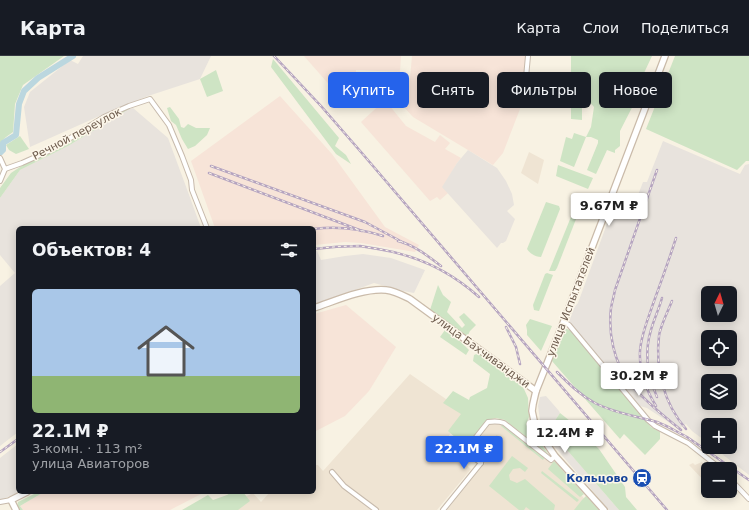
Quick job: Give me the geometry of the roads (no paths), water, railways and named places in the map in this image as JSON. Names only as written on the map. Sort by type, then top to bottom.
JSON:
[{"type":"main road","name":"улица Испытателей","points":[[536,391],[564,322],[665,56]]},
{"type":"main road","name":"улица Бахчиванджи","points":[[316,307],[354,295],[376,290],[387,290],[399,293],[415,303],[536,391],[532,411],[534,425],[555,456],[604,510]]},
{"type":"main road","points":[[16,510],[11,500],[23,494]]},
{"type":"street","points":[[526,72],[528,56]]},
{"type":"street","name":"Речной переулок","points":[[5,169],[51,150],[104,117],[150,99],[169,125],[191,180],[192,190],[206,226]]},
{"type":"street","points":[[0,158],[5,169],[0,181]]},
{"type":"street","points":[[564,322],[569,324],[648,420],[655,426],[688,443],[712,462]]},
{"type":"street","points":[[480,463],[466,451],[488,422],[493,421],[504,422],[551,460],[555,456]]},
{"type":"street","points":[[443,510],[497,439]]},
{"type":"street","points":[[332,472],[344,486],[376,510]]},
{"type":"street","points":[[737,486],[749,498]]},
{"type":"street","points":[[0,502],[11,500]]},
{"type":"waterway","points":[[0,153],[3,150],[3,143],[16,135],[19,104],[24,91],[38,78],[73,56]]},
{"type":"railway","points":[[274,56],[321,106],[361,152],[667,510]]},
{"type":"railway","points":[[211,166],[365,222],[404,243]]},
{"type":"railway","points":[[657,170],[615,290],[611,308],[610,327],[613,347],[619,366],[629,382],[647,401],[681,430]]},
{"type":"railway","points":[[209,173],[362,231]]},
{"type":"railway","points":[[316,229],[349,229],[383,236]]},
{"type":"railway","points":[[656,406],[646,387],[642,373],[640,351],[645,327],[676,238]]},
{"type":"railway","points":[[398,241],[415,248],[441,266]]},
{"type":"railway","points":[[316,249],[360,246],[406,255],[444,272],[456,279],[479,297]]},
{"type":"railway","points":[[657,397],[651,381],[647,355],[651,330],[662,298]]},
{"type":"railway","points":[[672,301],[662,324],[659,336],[658,361],[663,386],[667,397],[672,409],[686,429]]},
{"type":"railway","points":[[506,327],[516,347],[520,364]]},
{"type":"railway","points":[[557,372],[570,385],[595,403],[625,414],[657,422],[669,427],[687,437],[749,480]]},
{"type":"railway","points":[[0,452],[16,440]]},
{"type":"place","name":"Кольцово","points":[[642,478]]}]
